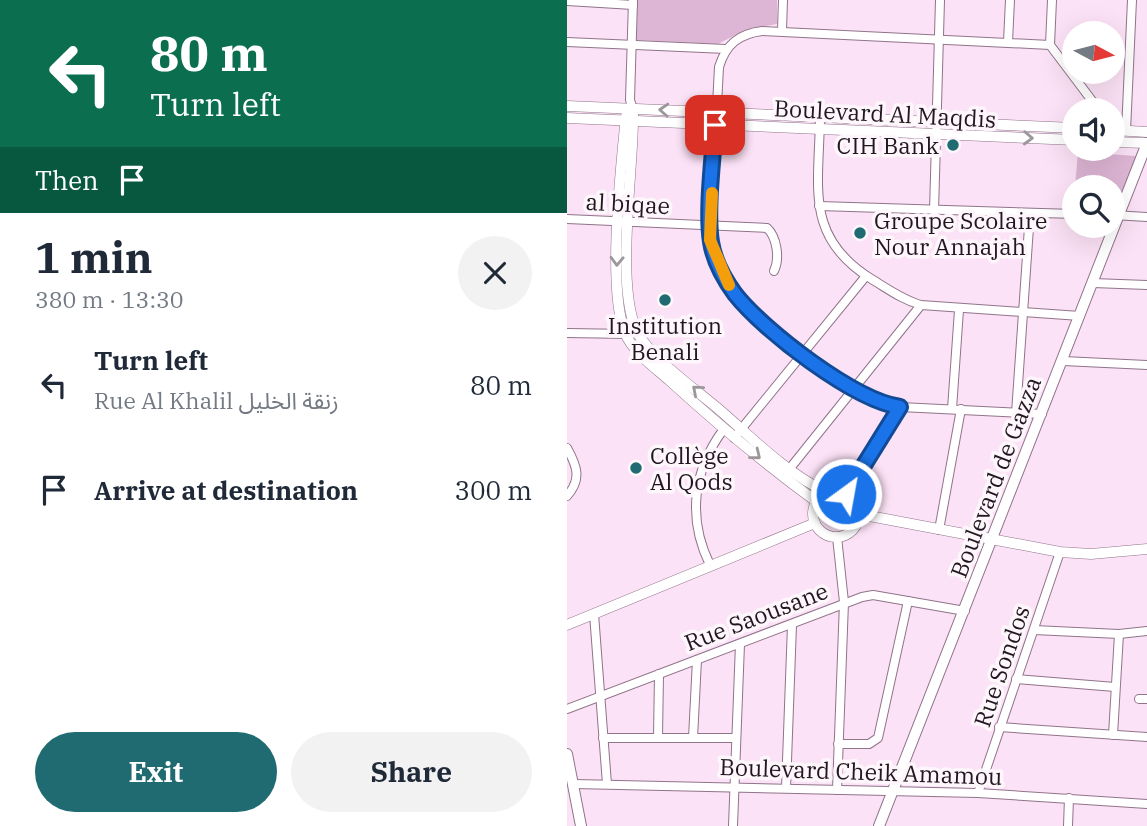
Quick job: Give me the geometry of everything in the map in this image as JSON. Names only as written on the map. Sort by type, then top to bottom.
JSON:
[{"type":"main road","name":"Boulevard de Gazza","points":[[1125,194],[1147,143]]},
{"type":"main road","name":"Boulevard de Gazza","points":[[880,826],[1063,361],[1108,238]]},
{"type":"main road","points":[[567,754],[574,785],[572,807],[581,826]]},
{"type":"street","points":[[782,30],[783,0]]},
{"type":"street","points":[[934,211],[940,0]]},
{"type":"street","points":[[1008,41],[1010,0]]},
{"type":"street","points":[[1052,0],[1050,45],[1090,98]]},
{"type":"street","points":[[1132,0],[1126,131],[1147,132]]},
{"type":"street","points":[[567,1],[633,2],[624,222],[617,284],[626,335],[642,355],[723,430],[817,502]]},
{"type":"street","points":[[1042,414],[900,407],[877,401],[852,388],[802,354],[747,307],[731,288],[716,260],[711,226],[719,67],[726,49],[745,35],[782,30],[1050,45]]},
{"type":"street","points":[[567,42],[726,49]]},
{"type":"street","name":"Boulevard Al Maqdis","points":[[567,106],[630,106],[715,113],[1062,127]]},
{"type":"street","name":"Boulevard Al Maqdis","points":[[567,118],[1062,140]]},
{"type":"street","points":[[820,118],[819,206],[826,233],[833,245],[866,275],[921,305],[960,310],[1080,316]]},
{"type":"street","points":[[1125,142],[1147,143]]},
{"type":"street","points":[[819,206],[1062,214]]},
{"type":"street","points":[[1016,412],[1030,213]]},
{"type":"street","points":[[1125,216],[1147,217]]},
{"type":"street","name":"al biqae","points":[[567,219],[770,230],[778,257],[774,271]]},
{"type":"street","points":[[624,222],[628,291],[638,334],[651,349],[790,468],[828,493],[846,494],[856,502],[859,514],[852,530],[837,537],[826,534],[815,523],[813,514],[817,502],[828,493]]},
{"type":"street","points":[[734,438],[866,275]]},
{"type":"street","points":[[1093,283],[1147,285]]},
{"type":"street","points":[[782,477],[921,305]]},
{"type":"street","points":[[940,530],[957,409],[960,310]]},
{"type":"street","points":[[567,333],[638,334]]},
{"type":"street","points":[[1063,361],[1147,365]]},
{"type":"street","points":[[846,494],[900,407]]},
{"type":"street","points":[[710,565],[697,525],[696,491],[701,467],[723,430]]},
{"type":"street","points":[[567,448],[577,472],[577,481],[567,496]]},
{"type":"street","points":[[859,514],[1060,552],[1091,554],[1147,549]]},
{"type":"street","points":[[567,625],[815,523]]},
{"type":"street","points":[[837,537],[844,602],[837,790]]},
{"type":"street","name":"Rue Sondos","points":[[978,793],[1060,552]]},
{"type":"street","name":"Rue Saousane","points":[[567,709],[793,625],[844,602],[873,595],[965,611]]},
{"type":"street","points":[[838,744],[869,744],[878,738],[908,601]]},
{"type":"street","points":[[594,614],[607,784]]},
{"type":"street","points":[[786,788],[793,625]]},
{"type":"street","points":[[1034,630],[1119,634],[1147,631]]},
{"type":"street","points":[[1113,735],[1119,634]]},
{"type":"street","points":[[733,826],[740,645]]},
{"type":"street","points":[[693,738],[697,660]]},
{"type":"street","points":[[658,737],[659,674]]},
{"type":"street","points":[[1016,679],[1115,687]]},
{"type":"street","points":[[999,727],[1147,737]]},
{"type":"street","points":[[603,738],[736,738]]},
{"type":"street","name":"Boulevard Cheik Amamou","points":[[574,785],[894,790],[1147,804]]},
{"type":"street","points":[[1068,826],[1069,798]]},
{"type":"shaded area","points":[[637,0],[777,0],[777,24],[745,30],[718,44],[636,40]]},
{"type":"shaded area","points":[[1125,155],[1136,156],[1125,184],[1125,175],[1076,175],[1077,161],[1125,161]]},
{"type":"slow traffic","points":[[712,193],[710,240],[720,270],[729,285]]},
{"type":"place","name":"CIH Bank","points":[[953,145]]},
{"type":"place","name":"Groupe Scolaire Nour Annajah","points":[[860,233]]},
{"type":"place","name":"Institution Benali","points":[[665,300]]},
{"type":"place","name":"Collège Al Qods","points":[[636,468]]},
{"type":"route","points":[[715,125],[710,240],[716,260],[737,297],[802,354],[852,388],[884,404],[900,407],[846,494]]}]
